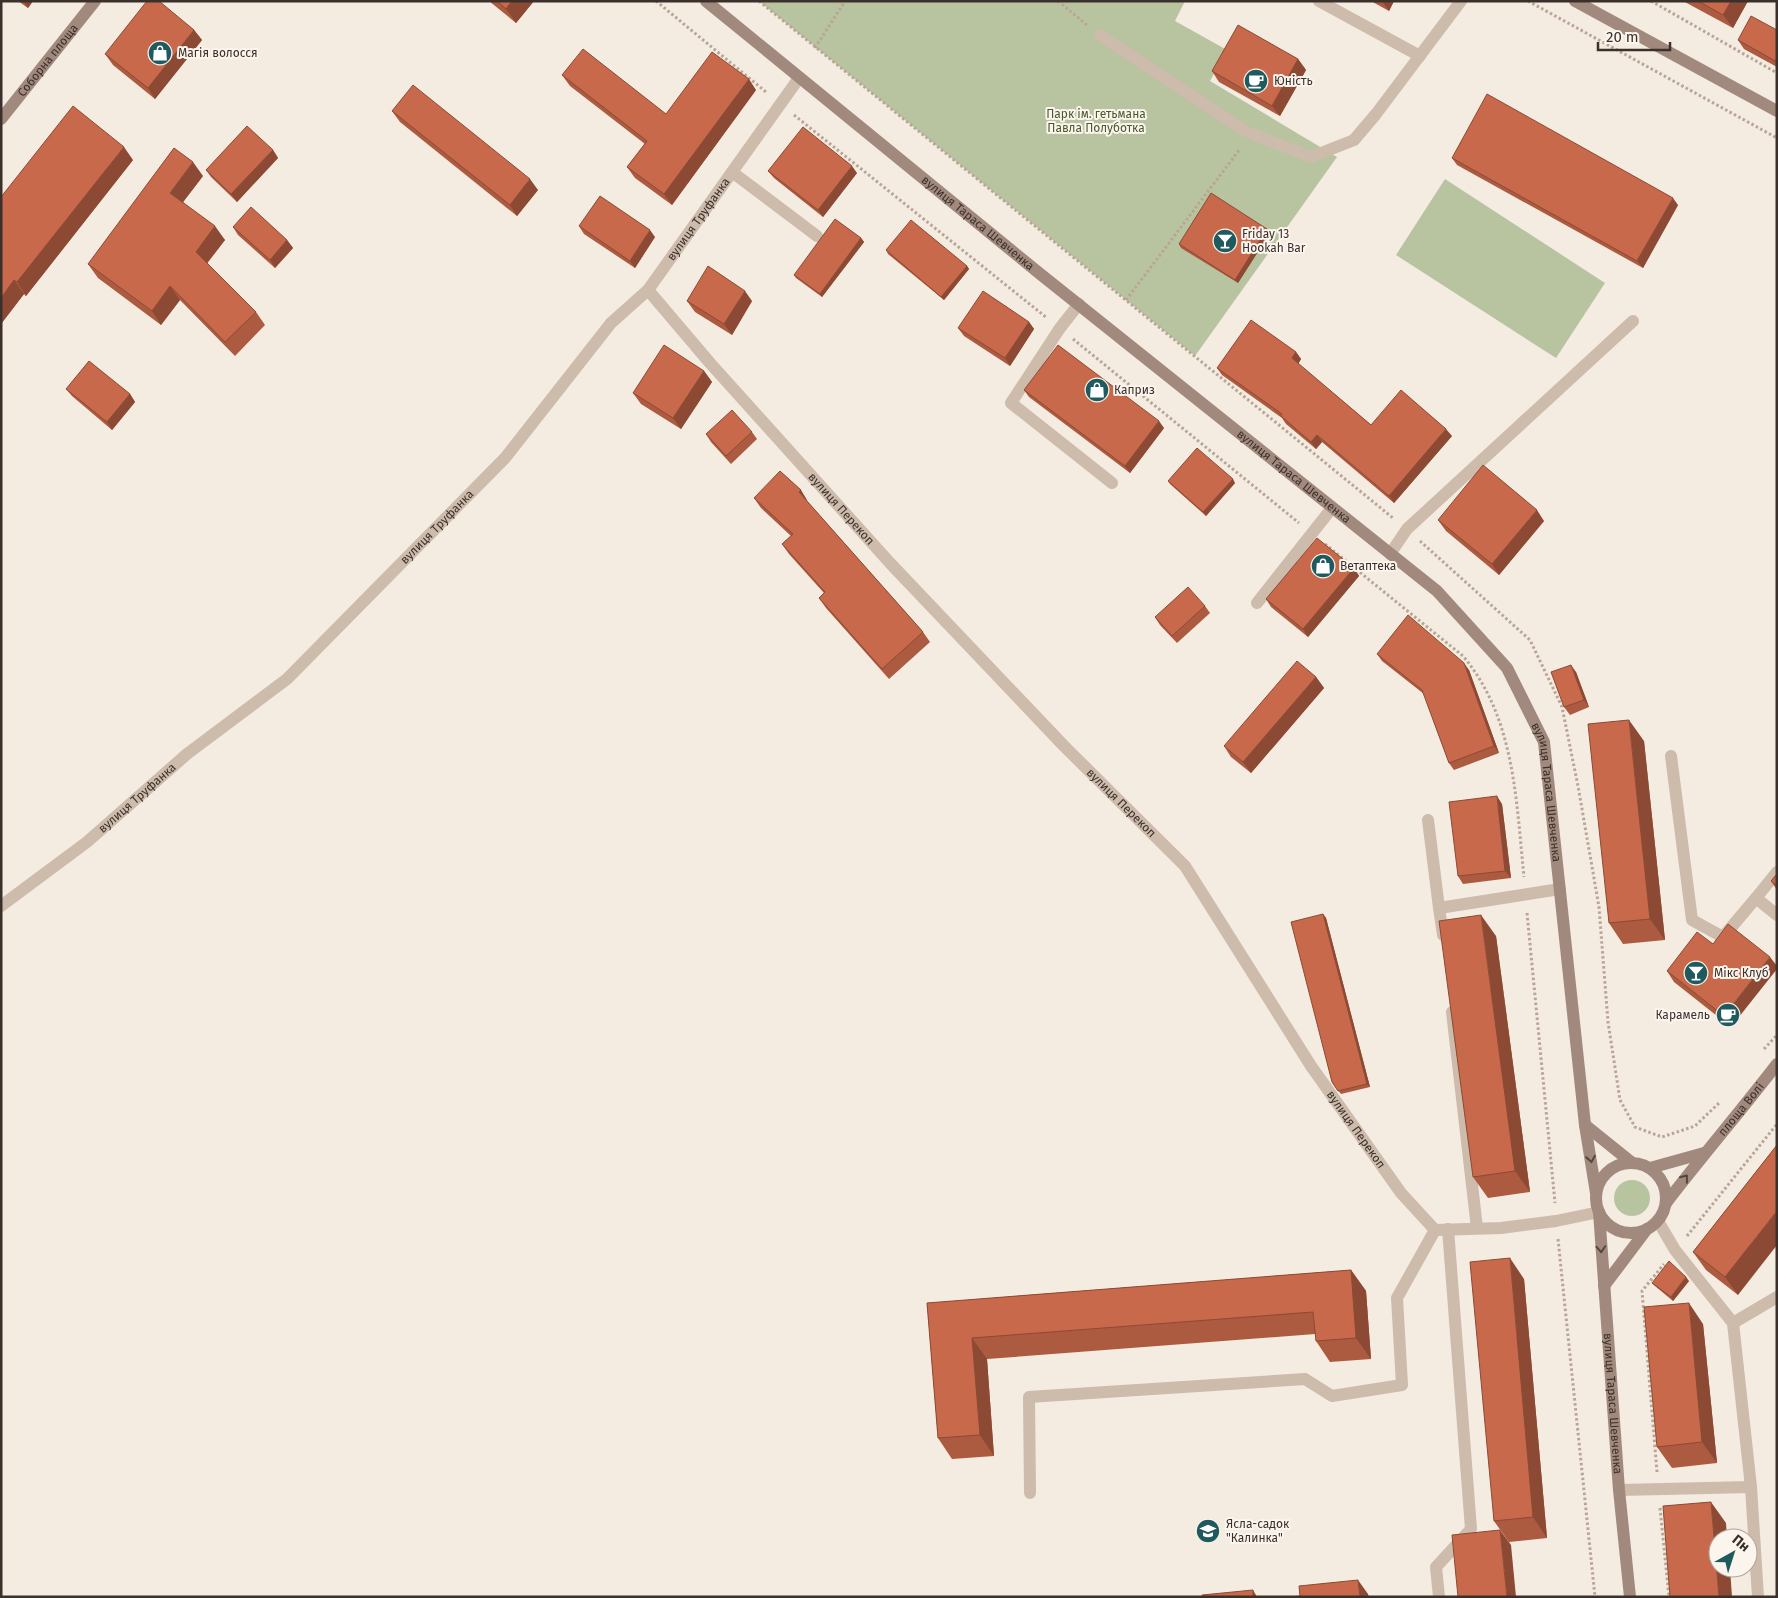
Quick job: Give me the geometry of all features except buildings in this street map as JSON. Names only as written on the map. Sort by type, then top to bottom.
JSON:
[{"type":"main road","name":"Соборна площа","points":[[1,119],[95,1]]},
{"type":"main road","name":"вулиця Тараса Шевченка","points":[[706,1],[1437,592],[1507,668],[1544,742],[1585,1125],[1596,1193]]},
{"type":"main road","points":[[1575,1],[1777,111]]},
{"type":"main road","name":"площа Волі","points":[[1604,1286],[1647,1229],[1658,1220],[1666,1203],[1704,1153],[1737,1117],[1777,1064]]},
{"type":"main road","points":[[1585,1125],[1631,1162],[1650,1168],[1658,1175],[1666,1193],[1666,1203]]},
{"type":"main road","points":[[1650,1168],[1704,1153]]},
{"type":"main road","points":[[1631,1162],[1612,1168],[1604,1175],[1596,1193],[1599,1212],[1608,1224],[1617,1230],[1627,1233],[1647,1229]]},
{"type":"main road","name":"вулиця Тараса Шевченка","points":[[1599,1212],[1619,1490],[1630,1597]]},
{"type":"street","points":[[1319,1],[1420,56]]},
{"type":"street","points":[[1100,35],[1251,134],[1311,157],[1354,140],[1376,114],[1461,1]]},
{"type":"street","name":"вулиця Труфанка","points":[[1,906],[87,842],[187,754],[287,679],[505,458],[611,323],[648,290],[800,78]]},
{"type":"street","points":[[732,172],[817,236]]},
{"type":"street","name":"вулиця Перекоп","points":[[648,290],[710,363],[896,570],[1064,746],[1185,866],[1311,1066],[1401,1193],[1442,1230]]},
{"type":"street","points":[[1079,304],[1060,328],[1011,403],[1112,483]]},
{"type":"street","points":[[1390,554],[1407,530],[1633,321]]},
{"type":"street","points":[[1257,603],[1332,508]]},
{"type":"street","points":[[1671,756],[1692,920],[1723,937],[1777,872]]},
{"type":"street","points":[[1428,820],[1444,947]]},
{"type":"street","points":[[1439,908],[1560,889]]},
{"type":"street","points":[[1756,898],[1777,915]]},
{"type":"street","points":[[1450,996],[1477,1228]]},
{"type":"street","points":[[1442,1230],[1501,1228],[1556,1221],[1599,1212]]},
{"type":"street","points":[[1658,1220],[1675,1250],[1733,1324],[1751,1487],[1758,1597]]},
{"type":"street","points":[[1030,1493],[1029,1397],[1305,1379],[1332,1396],[1402,1385],[1398,1298],[1442,1230]]},
{"type":"street","points":[[1440,1597],[1436,1567],[1471,1529],[1442,1230]]},
{"type":"street","points":[[1733,1324],[1777,1297]]},
{"type":"street","points":[[1619,1490],[1751,1487]]},
{"type":"path","points":[[656,1],[1463,656],[1478,673],[1492,699],[1512,770],[1526,894],[1556,1221],[1595,1597]]},
{"type":"path","points":[[759,1],[1407,530],[1530,640],[1562,707],[1578,786],[1599,906],[1608,1022],[1620,1100],[1635,1127],[1662,1136],[1695,1126],[1720,1103]]},
{"type":"path","points":[[815,48],[845,1]]},
{"type":"path","points":[[1058,1],[1100,35]]},
{"type":"path","points":[[1528,1],[1777,138]]},
{"type":"path","points":[[1651,1],[1777,73]]},
{"type":"path","points":[[1126,300],[1251,134]]},
{"type":"path","points":[[1669,1597],[1642,1291],[1777,1124]]},
{"type":"green space","name":"Парк ім. гетьмана Павла Полуботка","points":[[759,1],[1185,1],[1175,21],[1227,50],[1210,81],[1337,157],[1195,356]]},
{"type":"green space","points":[[1445,179],[1605,283],[1556,358],[1396,255]]},
{"type":"green space","points":[[1632,1180],[1639,1181],[1645,1185],[1649,1191],[1649,1205],[1645,1211],[1639,1215],[1632,1216],[1625,1215],[1619,1211],[1615,1205],[1614,1198],[1615,1191],[1619,1185],[1625,1181]]},
{"type":"place","name":"Магія волосся","points":[[160,53]]},
{"type":"place","name":"Юність","points":[[1256,81]]},
{"type":"place","name":"Friday 13 Hookah Bar","points":[[1225,241]]},
{"type":"place","name":"Каприз","points":[[1097,390]]},
{"type":"place","name":"Ветаптека","points":[[1323,566]]},
{"type":"place","name":"Мікс Клуб","points":[[1696,973]]},
{"type":"place","name":"Карамель","points":[[1728,1015]]},
{"type":"place","name":"Ясла-садок \"Калинка\"","points":[[1208,1531]]}]
